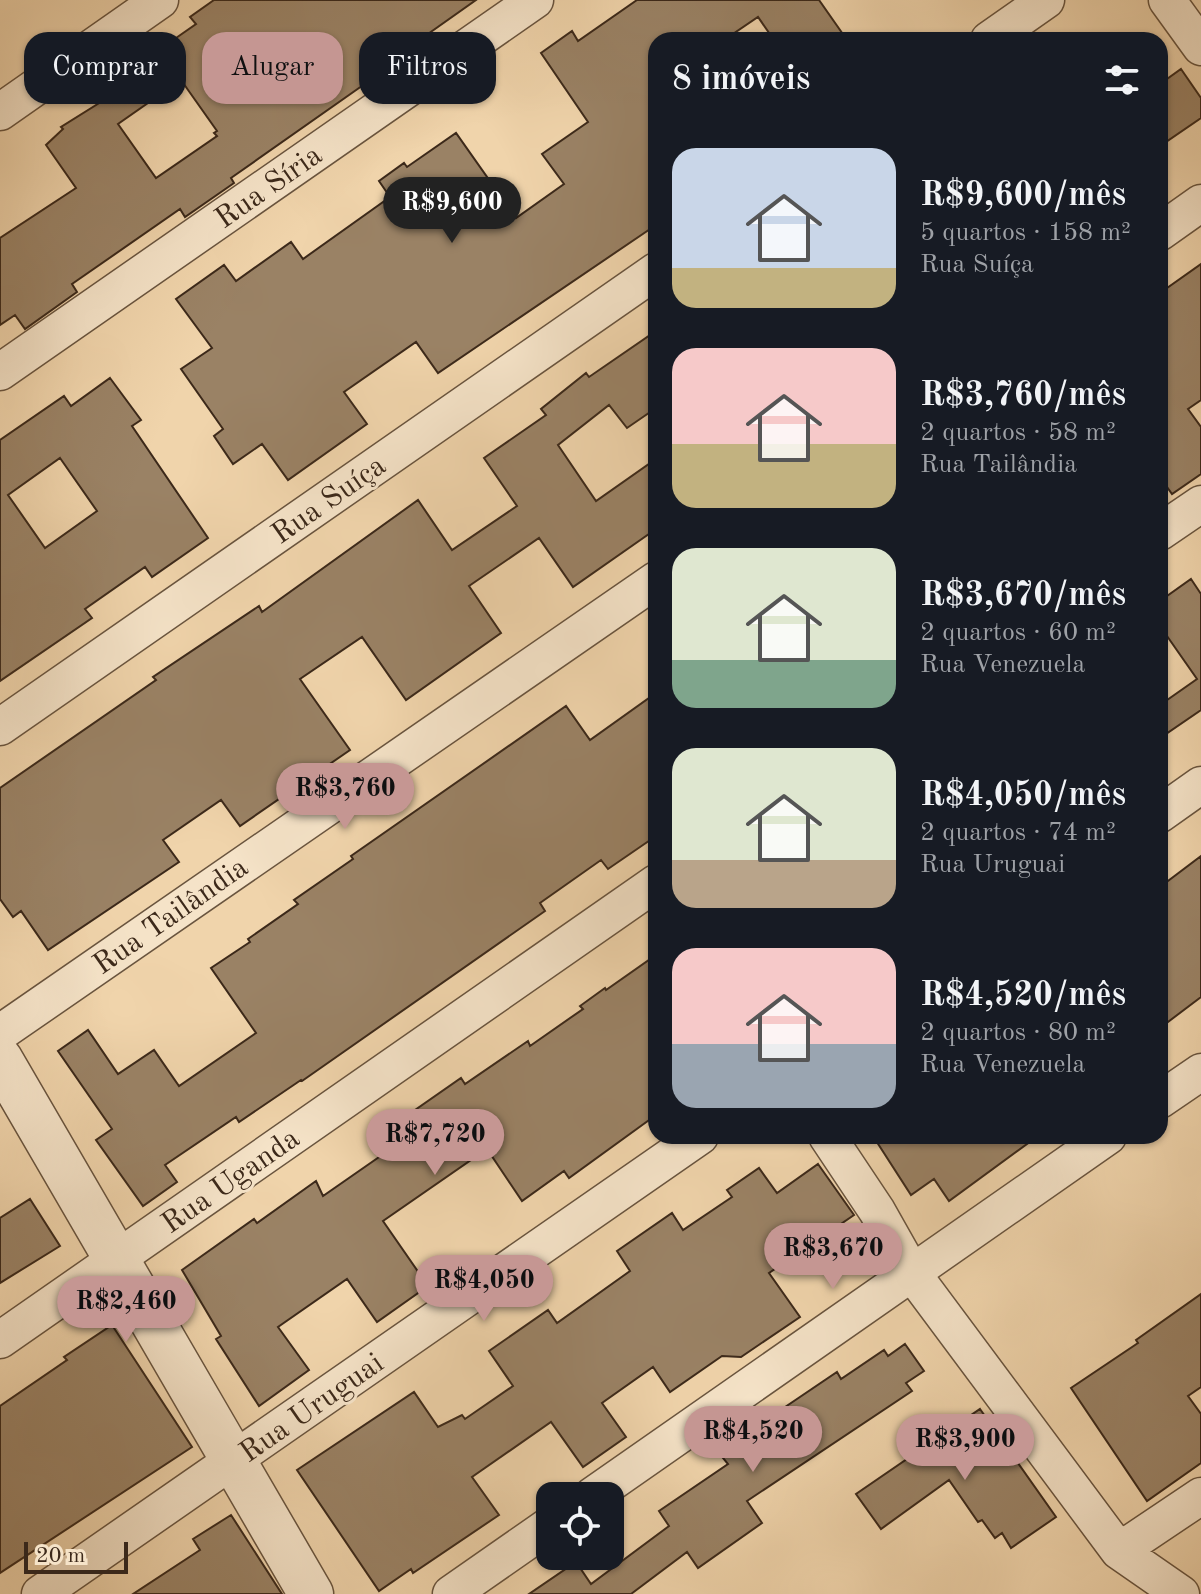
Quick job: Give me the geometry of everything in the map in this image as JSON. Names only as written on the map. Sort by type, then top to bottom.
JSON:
[{"type":"street","points":[[0,112],[160,0]]},
{"type":"street","name":"Rua Síria","points":[[0,372],[535,0]]},
{"type":"street","points":[[1000,32],[1046,0]]},
{"type":"street","points":[[1167,0],[1201,47]]},
{"type":"street","points":[[1168,226],[1201,203]]},
{"type":"street","name":"Rua Suíça","points":[[0,727],[648,277]]},
{"type":"street","points":[[1168,527],[1201,504]]},
{"type":"street","name":"Rua Tailândia","points":[[0,1033],[648,586]]},
{"type":"street","points":[[1168,808],[1201,785]]},
{"type":"street","name":"Rua Uganda","points":[[0,1340],[648,889]]},
{"type":"street","points":[[0,1059],[311,1594]]},
{"type":"street","points":[[1168,1095],[1201,1072]]},
{"type":"street","name":"Rua Uruguai","points":[[40,1594],[689,1144]]},
{"type":"street","points":[[832,1144],[877,1211],[912,1273],[1119,1551],[1181,1594]]},
{"type":"street","points":[[612,1482],[1097,1144]]},
{"type":"street","points":[[1119,1551],[1201,1496]]},
{"type":"street","points":[[451,1594],[536,1535]]},
{"type":"building","points":[[214,0],[476,0],[431,32],[359,32],[359,88],[343,99],[343,32],[202,32],[202,104],[336,104],[231,178],[234,183],[185,217],[180,209],[72,284],[77,292],[25,329],[15,315],[0,325],[0,238],[76,188],[46,145],[63,129],[61,127],[98,104],[147,104],[118,124],[156,178],[217,136],[214,133],[217,131],[186,87],[185,32],[196,24],[190,17]]},
{"type":"building","points":[[637,0],[819,0],[841,32],[768,32],[758,17],[736,32],[648,32],[648,230],[438,373],[416,342],[344,392],[367,424],[288,480],[262,444],[233,464],[214,436],[223,429],[181,369],[212,348],[176,299],[224,265],[236,281],[291,242],[303,259],[390,197],[379,181],[404,163],[407,167],[456,133],[516,218],[564,184],[542,154],[588,122],[541,53],[572,31],[578,41]]},
{"type":"building","points":[[1181,69],[1201,98],[1201,118],[1168,141],[1168,78]]},
{"type":"building","points":[[1201,264],[1201,400],[1188,409],[1201,427],[1201,474],[1172,494],[1168,488],[1168,287]]},
{"type":"building","points":[[648,336],[648,414],[627,428],[609,405],[558,445],[596,501],[648,465],[648,535],[573,587],[539,538],[469,586],[501,633],[406,700],[362,637],[300,679],[350,750],[240,826],[221,800],[163,840],[179,862],[48,950],[21,911],[13,917],[0,899],[0,788],[156,680],[153,677],[259,606],[262,612],[418,500],[452,550],[517,506],[484,458],[546,415],[541,409],[586,373],[589,377]]},
{"type":"building","points":[[110,378],[141,420],[132,426],[208,538],[152,577],[145,567],[85,609],[92,618],[0,681],[0,440],[64,396],[71,406]],"holes":[[[60,458],[97,511],[45,548],[8,495]]]},
{"type":"building","points":[[1191,579],[1201,594],[1201,710],[1168,733],[1168,699],[1197,679],[1168,637],[1168,595]]},
{"type":"building","points":[[648,699],[648,842],[608,869],[601,860],[540,903],[545,911],[302,1081],[239,1122],[236,1117],[165,1165],[177,1182],[143,1206],[96,1140],[112,1129],[58,1051],[88,1030],[118,1074],[154,1050],[179,1086],[256,1033],[211,968],[298,904],[294,900],[353,859],[351,856],[566,706],[590,740]]},
{"type":"building","points":[[1201,856],[1201,997],[1168,1022],[1168,881]]},
{"type":"building","points":[[648,961],[648,1121],[569,1178],[564,1171],[522,1201],[487,1149],[383,1221],[428,1286],[377,1322],[347,1279],[278,1327],[309,1370],[259,1406],[216,1339],[221,1336],[182,1270],[254,1219],[257,1223],[316,1181],[323,1196],[415,1132],[405,1117],[461,1078],[465,1084],[528,1041],[530,1046],[583,1009],[580,1006]]},
{"type":"building","points":[[878,1144],[1027,1144],[949,1201],[934,1179],[911,1195]]},
{"type":"building","points":[[818,1164],[854,1215],[769,1273],[800,1317],[741,1357],[722,1356],[670,1392],[653,1367],[602,1403],[626,1437],[583,1467],[551,1422],[472,1477],[499,1515],[413,1573],[411,1569],[379,1591],[297,1470],[414,1392],[438,1427],[462,1415],[465,1419],[513,1386],[489,1351],[548,1310],[557,1323],[630,1271],[617,1251],[672,1213],[683,1230],[732,1197],[727,1190],[759,1168],[777,1193]]},
{"type":"building","points":[[30,1199],[60,1246],[0,1283],[0,1218]]},
{"type":"building","points":[[1201,1294],[1201,1387],[1188,1396],[1201,1414],[1201,1463],[1147,1501],[1071,1388],[1138,1343],[1136,1340]]},
{"type":"building","points":[[112,1325],[192,1447],[0,1573],[0,1406]]},
{"type":"building","points":[[905,1344],[924,1371],[906,1383],[912,1391],[747,1501],[762,1523],[698,1568],[687,1552],[631,1594],[529,1594],[564,1570],[581,1570],[591,1584],[610,1570],[624,1570],[624,1559],[669,1526],[659,1511],[728,1464],[723,1458],[764,1430],[760,1424],[837,1372],[841,1379],[884,1350],[888,1356]]},
{"type":"building","points":[[980,1409],[1056,1517],[1011,1548],[1002,1533],[995,1538],[982,1520],[978,1522],[949,1480],[881,1529],[856,1494]]},
{"type":"building","points":[[231,1515],[282,1594],[133,1594],[200,1550],[193,1539]]}]
